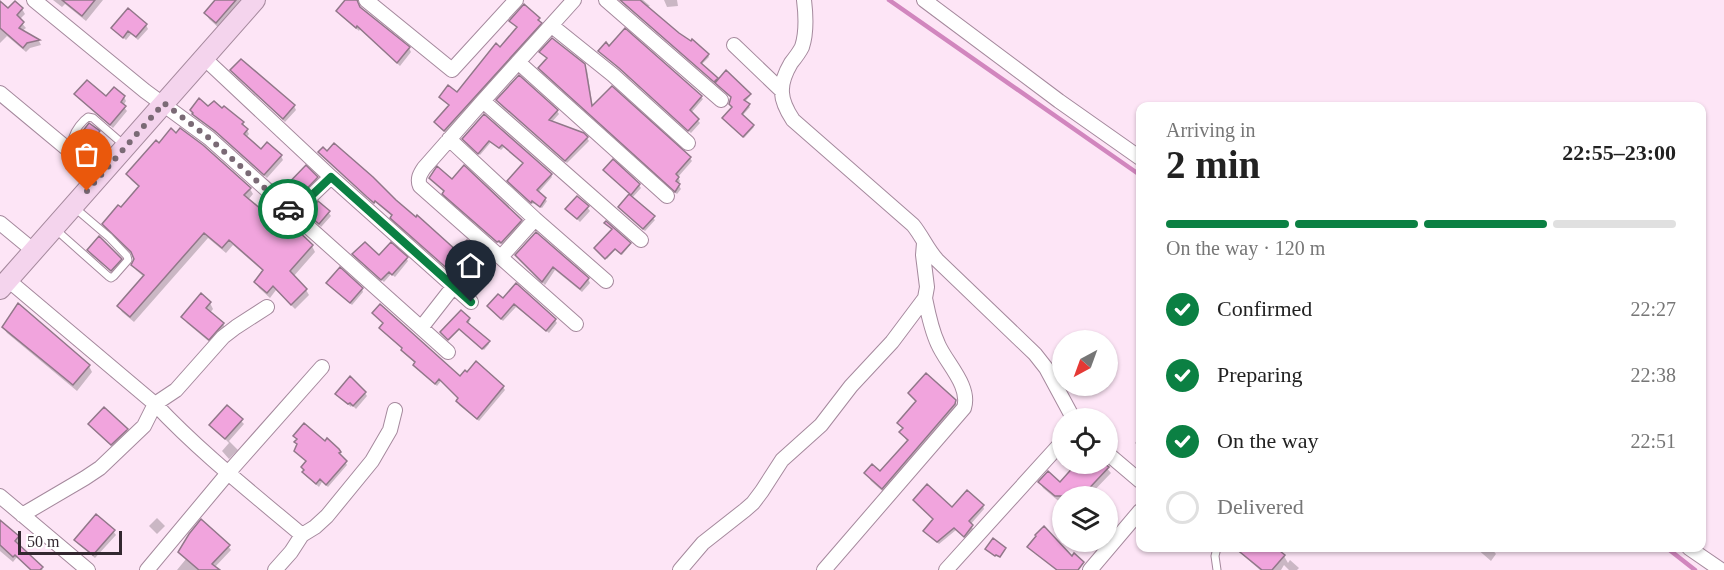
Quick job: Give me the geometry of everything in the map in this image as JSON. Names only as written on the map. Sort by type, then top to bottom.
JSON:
[{"type":"main road","points":[[4,285],[255,0]]},
{"type":"street","points":[[34,0],[145,91],[209,138],[448,352]]},
{"type":"street","points":[[366,0],[452,70],[516,0]]},
{"type":"street","points":[[574,0],[449,139],[421,173],[418,182],[576,324]]},
{"type":"street","points":[[606,0],[721,100]]},
{"type":"street","points":[[804,0],[805,36],[801,50],[790,65],[783,82],[781,97],[785,108],[793,120],[913,225],[937,260],[1040,360],[1068,408]]},
{"type":"street","points":[[924,0],[1136,155]]},
{"type":"street","points":[[552,26],[613,75],[688,143]]},
{"type":"street","points":[[734,45],[782,91]]},
{"type":"street","points":[[204,58],[331,177],[471,302]]},
{"type":"street","points":[[518,62],[667,196]]},
{"type":"street","points":[[0,93],[103,172]]},
{"type":"street","points":[[483,101],[641,240]]},
{"type":"street","points":[[449,139],[606,281]]},
{"type":"street","points":[[295,215],[331,177]]},
{"type":"street","points":[[501,257],[535,219]]},
{"type":"street","points":[[0,223],[34,251]]},
{"type":"street","points":[[824,570],[964,408],[966,401],[964,391],[938,344],[931,325],[926,298],[924,242]]},
{"type":"street","points":[[4,285],[155,404],[184,434],[302,535]]},
{"type":"street","points":[[422,328],[453,287]]},
{"type":"street","points":[[680,570],[703,543],[753,503],[782,460],[821,425],[851,386],[892,342],[926,298]]},
{"type":"street","points":[[22,515],[99,468],[144,426],[155,404],[176,390],[223,337],[267,307]]},
{"type":"street","points":[[147,570],[228,473],[322,367]]},
{"type":"street","points":[[275,570],[302,535],[327,516],[372,461],[390,430],[395,410]]},
{"type":"street","points":[[965,570],[950,565],[1052,453]]},
{"type":"street","points":[[1118,462],[1136,478]]},
{"type":"street","points":[[0,496],[88,570]]},
{"type":"street","points":[[1090,570],[1136,516]]},
{"type":"street","points":[[1695,552],[1721,570]]},
{"type":"lane","points":[[103,172],[74,137],[85,119],[93,118],[126,146]]},
{"type":"lane","points":[[54,228],[111,278],[128,260],[109,237],[73,206]]},
{"type":"lane","points":[[1216,552],[1217,570]]},
{"type":"building","points":[[62,0],[95,0],[82,16]]},
{"type":"building","points":[[215,0],[236,0],[216,23],[204,13]]},
{"type":"building","points":[[345,0],[357,0],[360,7],[410,47],[397,63],[357,26],[356,28],[336,11]]},
{"type":"building","points":[[620,0],[640,0],[679,33],[691,41],[692,39],[709,54],[701,63],[718,78],[714,82]]},
{"type":"building","points":[[0,1],[8,8],[15,1],[23,8],[17,15],[24,22],[19,28],[40,40],[27,43],[23,48],[0,28]]},
{"type":"building","points":[[524,4],[540,18],[538,20],[542,23],[444,131],[434,122],[449,105],[439,97],[448,85],[457,92],[496,43],[500,47],[517,27],[509,21]]},
{"type":"building","points":[[128,8],[147,24],[136,37],[128,31],[123,38],[111,28]]},
{"type":"building","points":[[625,28],[702,96],[690,110],[699,119],[688,131],[598,51],[606,42],[609,46]]},
{"type":"building","points":[[552,38],[585,64],[592,106],[612,86],[691,157],[676,174],[679,177],[676,181],[680,184],[675,192],[538,68],[547,58],[539,52]]},
{"type":"building","points":[[241,59],[295,105],[283,119],[230,70]]},
{"type":"building","points":[[726,70],[751,94],[744,100],[750,104],[742,114],[754,125],[743,137],[722,118],[732,107],[729,104],[731,97],[715,83]]},
{"type":"building","points":[[519,75],[558,110],[549,120],[584,133],[588,137],[565,161],[496,100]]},
{"type":"building","points":[[87,80],[106,96],[114,87],[125,96],[121,102],[126,106],[110,125],[74,94]]},
{"type":"building","points":[[199,98],[208,106],[214,101],[222,108],[224,106],[244,122],[242,124],[248,129],[244,134],[261,149],[267,142],[282,155],[264,175],[215,131],[192,114],[190,110]]},
{"type":"building","points":[[484,114],[552,174],[537,190],[546,198],[540,207],[532,201],[531,203],[507,181],[523,163],[502,145],[499,148],[489,141],[478,154],[462,139]]},
{"type":"building","points":[[89,123],[100,131],[88,145],[79,136]]},
{"type":"building","points":[[171,128],[176,133],[180,128],[203,145],[251,188],[244,195],[262,210],[267,207],[274,208],[313,245],[290,271],[307,289],[291,305],[273,286],[267,293],[254,282],[263,270],[229,240],[222,248],[204,233],[130,317],[117,306],[144,275],[131,265],[134,259],[131,252],[102,224],[139,186],[126,174],[156,140],[159,143]]},
{"type":"building","points":[[334,143],[396,200],[416,217],[417,215],[457,251],[467,240],[481,252],[471,264],[464,257],[451,272],[390,218],[392,215],[375,201],[374,203],[318,152],[323,147],[327,151]]},
{"type":"building","points":[[613,159],[640,184],[631,195],[603,170]]},
{"type":"building","points":[[306,165],[318,177],[294,202],[281,191]]},
{"type":"building","points":[[464,165],[522,220],[501,243],[442,194],[444,191],[429,178],[437,166],[452,179]]},
{"type":"building","points":[[629,194],[655,216],[643,229],[618,207]]},
{"type":"building","points":[[577,196],[589,206],[577,219],[565,209]]},
{"type":"building","points":[[318,201],[330,211],[319,224],[307,214]]},
{"type":"building","points":[[606,221],[631,243],[621,254],[615,249],[605,259],[594,248],[612,229],[604,223]]},
{"type":"building","points":[[536,232],[589,278],[580,289],[553,267],[542,282],[515,255]]},
{"type":"building","points":[[99,236],[122,259],[111,271],[87,250]]},
{"type":"building","points":[[365,242],[379,255],[391,242],[408,257],[392,275],[389,272],[381,280],[352,254]]},
{"type":"building","points":[[340,267],[363,288],[350,303],[326,283]]},
{"type":"building","points":[[516,283],[556,319],[546,331],[514,304],[501,319],[487,306],[498,294],[503,298]]},
{"type":"building","points":[[201,293],[211,302],[206,308],[224,323],[209,340],[181,317]]},
{"type":"building","points":[[18,303],[90,365],[73,385],[2,327]]},
{"type":"building","points":[[380,304],[460,376],[465,370],[467,372],[476,361],[504,386],[477,419],[456,401],[458,398],[439,379],[435,384],[413,365],[415,362],[379,328],[383,323],[372,313]]},
{"type":"building","points":[[461,310],[470,318],[467,322],[490,341],[482,349],[459,329],[448,340],[440,332]]},
{"type":"building","points":[[926,373],[956,400],[955,404],[882,489],[864,473],[872,464],[880,471],[908,440],[899,432],[903,428],[897,423],[916,401],[908,393]]},
{"type":"building","points":[[350,376],[366,392],[353,406],[335,394]]},
{"type":"building","points":[[227,405],[243,419],[225,439],[209,425]]},
{"type":"building","points":[[104,407],[128,429],[111,445],[88,424]]},
{"type":"building","points":[[304,423],[325,441],[327,438],[339,449],[341,452],[339,453],[347,461],[326,485],[320,479],[316,484],[302,472],[304,470],[301,467],[306,461],[294,451],[297,444],[294,442],[297,439],[293,436]]},
{"type":"building","points":[[1048,471],[1060,482],[1067,474],[1102,474],[1091,486],[1052,486],[1052,494],[1038,482]]},
{"type":"building","points":[[927,484],[952,507],[967,490],[984,505],[969,521],[973,525],[964,537],[954,528],[937,542],[923,531],[933,519],[913,500]]},
{"type":"building","points":[[96,514],[115,530],[93,555],[74,540]]},
{"type":"building","points":[[201,519],[230,545],[212,564],[220,570],[199,570],[178,552]]},
{"type":"building","points":[[0,520],[19,536],[15,541],[43,567],[40,570],[31,570],[0,545]]},
{"type":"building","points":[[1044,526],[1052,535],[1052,552],[1068,552],[1072,556],[1074,553],[1084,562],[1078,570],[1057,570],[1027,547]]},
{"type":"building","points":[[993,538],[1006,548],[1000,557],[985,549]]},
{"type":"building","points":[[1240,552],[1281,552],[1285,555],[1272,570],[1262,570]]},
{"type":"waterway","points":[[889,0],[1136,172]]},
{"type":"waterway","points":[[1672,552],[1695,570]]},
{"type":"way so far","points":[[87,191],[164,103],[209,138],[288,209]]},
{"type":"route","points":[[288,209],[295,215],[331,177],[471,302]]}]
